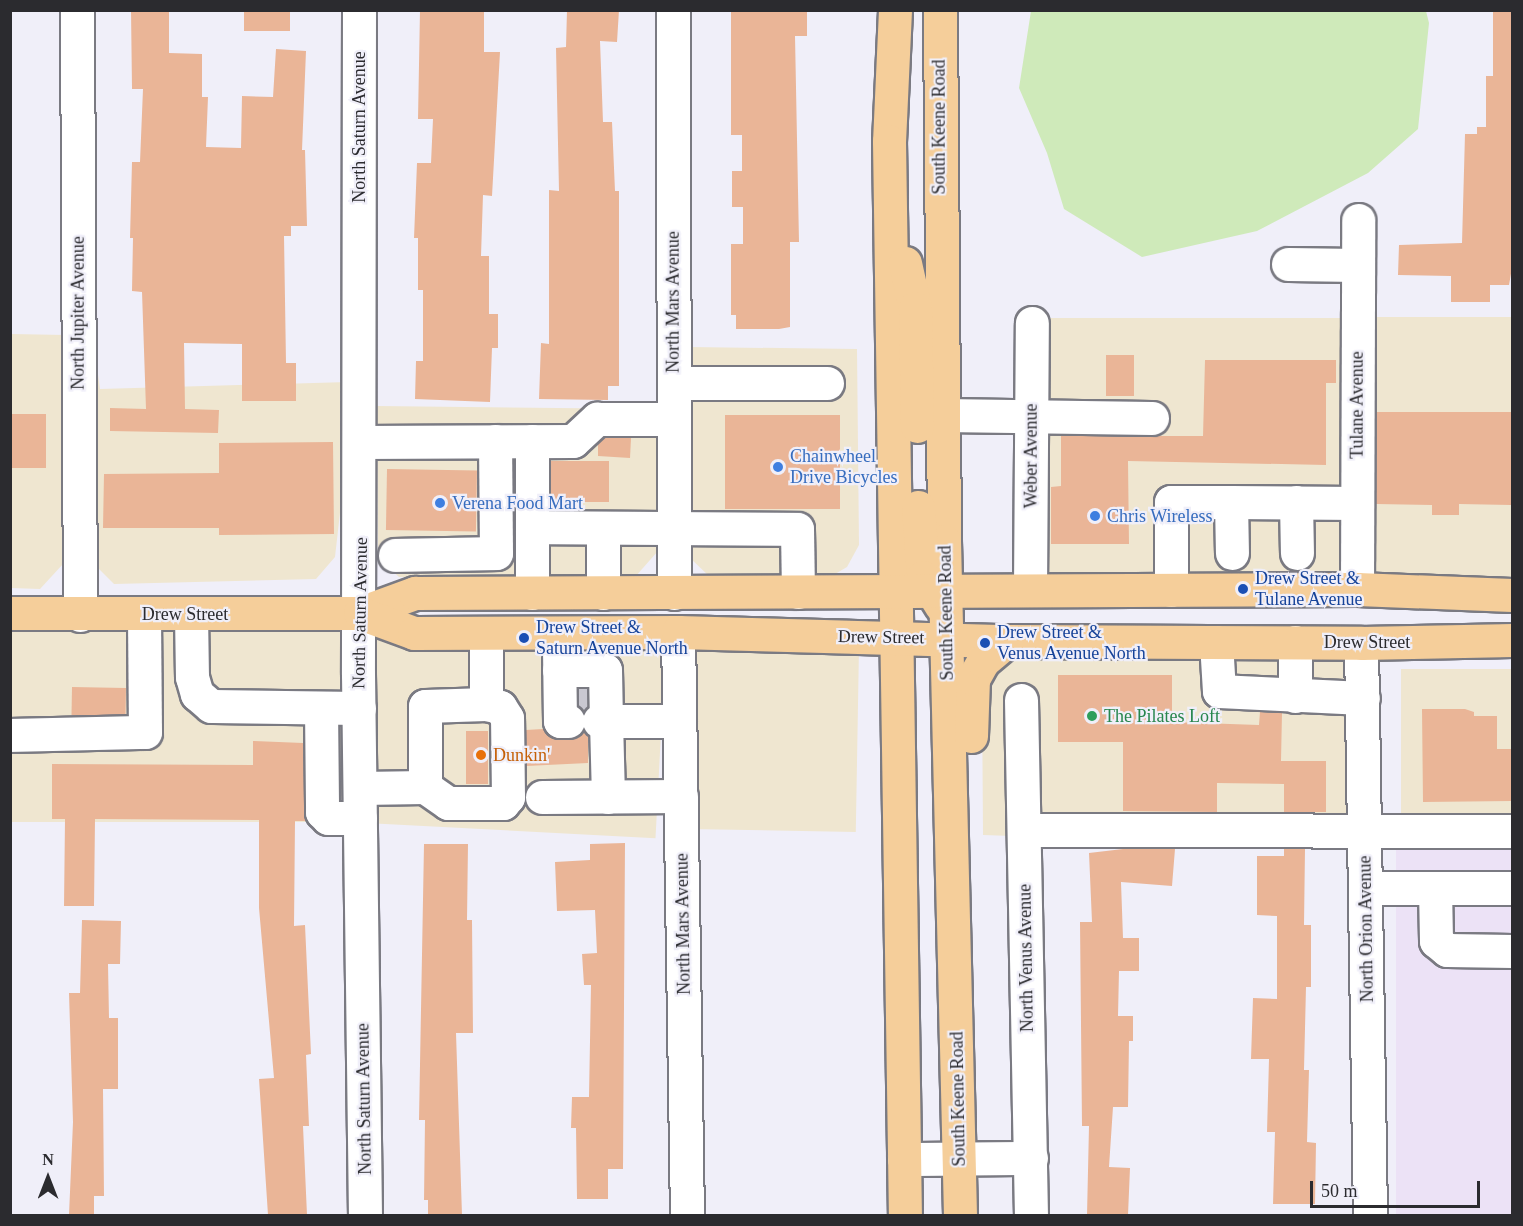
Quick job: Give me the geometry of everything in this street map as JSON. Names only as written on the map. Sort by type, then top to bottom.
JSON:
[{"type":"main road","name":"South Keene Road","points":[[896,10],[890,200],[920,614],[951,933],[958,1040],[960,1215]]},
{"type":"main road","name":"South Keene Road","points":[[905,1215],[898,674],[944,542],[940,10]]},
{"type":"main road","name":"Drew Street","points":[[360,613],[414,633],[678,632],[920,614],[1030,590],[1357,589],[1512,595]]},
{"type":"main road","points":[[601,632],[678,617],[848,618],[1004,610],[1264,611],[1357,589]]},
{"type":"main road","name":"Drew Street","points":[[10,614],[360,613],[415,593],[838,592],[1006,640],[1361,643],[1512,640]]},
{"type":"main road","points":[[958,1040],[972,905],[970,691],[984,661],[1006,640]]},
{"type":"street","name":"North Jupiter Avenue","points":[[77,10],[80,615]]},
{"type":"street","name":"North Saturn Avenue","points":[[359,10],[360,613],[358,708],[365,1215]]},
{"type":"street","name":"North Mars Avenue","points":[[673,10],[674,593]]},
{"type":"street","name":"Tulane Avenue","points":[[1357,589],[1358,220]]},
{"type":"street","points":[[1288,264],[1358,265]]},
{"type":"street","name":"Weber Avenue","points":[[1030,590],[1032,323]]},
{"type":"street","points":[[674,383],[827,382]]},
{"type":"street","points":[[943,415],[1152,418]]},
{"type":"street","points":[[360,442],[573,441],[597,419],[674,419]]},
{"type":"street","points":[[395,555],[494,555],[497,550],[495,441]]},
{"type":"street","points":[[532,441],[532,593]]},
{"type":"street","points":[[1171,590],[1171,502],[1357,503]]},
{"type":"street","points":[[1231,502],[1232,553]]},
{"type":"street","points":[[1296,502],[1297,553]]},
{"type":"street","points":[[532,527],[796,529],[798,592]]},
{"type":"street","points":[[603,528],[603,593]]},
{"type":"street","points":[[476,555],[476,593]]},
{"type":"street","points":[[191,614],[192,677],[197,694],[211,706],[358,708]]},
{"type":"street","points":[[10,735],[144,732],[144,615]]},
{"type":"street","name":"North Mars Avenue","points":[[678,632],[687,1215]]},
{"type":"street","points":[[486,633],[486,704]]},
{"type":"street","points":[[558,633],[583,702],[608,797]]},
{"type":"street","points":[[1216,642],[1219,691],[1363,698]]},
{"type":"street","points":[[1295,642],[1295,696]]},
{"type":"street","name":"North Orion Avenue","points":[[1361,643],[1370,1215]]},
{"type":"street","name":"North Venus Avenue","points":[[1021,700],[1031,1215]]},
{"type":"street","points":[[583,702],[679,721]]},
{"type":"street","points":[[321,708],[322,812],[328,818],[360,803],[425,788],[448,803],[503,803],[508,797],[507,718],[500,707],[486,704],[425,706],[425,788]]},
{"type":"street","points":[[542,797],[681,796]]},
{"type":"street","points":[[1024,830],[1512,831]]},
{"type":"street","points":[[1365,888],[1512,888]]},
{"type":"street","points":[[1435,888],[1436,941],[1447,950],[1512,951]]},
{"type":"street","points":[[904,1159],[1031,1158]]},
{"type":"shaded area","points":[[1369,317],[1512,317],[1512,581],[1369,581]]},
{"type":"shaded area","points":[[1044,318],[1346,318],[1346,576],[1044,576]]},
{"type":"shaded area","points":[[11,334],[66,335],[63,564],[40,589],[11,588]]},
{"type":"shaded area","points":[[93,339],[100,389],[348,382],[348,442],[335,557],[316,579],[114,584],[94,564]]},
{"type":"shaded area","points":[[689,347],[857,349],[859,545],[847,567],[830,577],[710,577],[689,557]]},
{"type":"shaded area","points":[[377,406],[657,409],[658,551],[635,577],[399,577],[378,558]]},
{"type":"shaded area","points":[[11,626],[348,626],[348,822],[11,822]]},
{"type":"shaded area","points":[[371,630],[666,645],[655,838],[361,823]]},
{"type":"shaded area","points":[[690,646],[859,649],[856,832],[687,829]]},
{"type":"shaded area","points":[[1009,655],[1350,656],[1353,843],[1036,836],[1032,687],[1009,688],[1012,836],[983,835],[982,693],[984,683]]},
{"type":"shaded area","points":[[1401,669],[1512,669],[1512,821],[1401,821]]},
{"type":"shaded area","points":[[1396,841],[1512,841],[1512,1215],[1396,1215]]},
{"type":"green space","points":[[1031,11],[1426,11],[1429,23],[1418,129],[1368,173],[1257,231],[1142,257],[1064,209],[1047,153],[1019,88]]},
{"type":"building","points":[[131,10],[169,10],[169,53],[202,54],[202,97],[208,97],[206,147],[241,148],[242,96],[273,97],[276,49],[306,51],[302,150],[305,150],[307,226],[291,226],[291,236],[284,236],[286,363],[296,363],[296,401],[242,401],[242,344],[184,343],[185,409],[219,410],[218,433],[110,431],[110,408],[146,409],[142,292],[132,291],[133,238],[130,238],[132,162],[140,162],[143,89],[132,89]]},
{"type":"building","points":[[244,10],[290,10],[290,31],[244,31]]},
{"type":"building","points":[[420,10],[484,10],[484,52],[500,52],[492,196],[483,195],[481,256],[489,256],[489,314],[498,314],[498,348],[492,348],[490,402],[415,399],[416,361],[423,361],[423,290],[418,290],[418,238],[414,238],[417,163],[431,163],[433,119],[418,119]]},
{"type":"building","points":[[567,10],[619,10],[617,42],[600,41],[603,122],[612,122],[615,191],[619,191],[619,386],[608,386],[608,400],[539,399],[541,343],[549,344],[549,190],[559,191],[556,48],[566,47]]},
{"type":"building","points":[[731,10],[807,10],[807,36],[795,36],[799,242],[790,242],[790,327],[779,329],[736,329],[736,315],[731,315],[731,244],[743,244],[743,207],[732,207],[732,171],[742,171],[742,135],[731,135]]},
{"type":"building","points":[[1493,10],[1512,10],[1512,268],[1509,285],[1490,285],[1490,302],[1451,302],[1451,276],[1398,275],[1399,245],[1462,243],[1465,134],[1477,134],[1477,127],[1486,127],[1486,76],[1493,76]]},
{"type":"building","points":[[1106,355],[1134,355],[1134,396],[1106,396]]},
{"type":"building","points":[[1205,360],[1336,360],[1336,383],[1326,383],[1326,465],[1128,461],[1129,544],[1051,544],[1051,487],[1061,486],[1061,436],[1203,436]]},
{"type":"building","points":[[1376,412],[1511,412],[1511,505],[1459,504],[1459,515],[1432,515],[1432,505],[1376,504]]},
{"type":"building","points":[[10,414],[46,414],[46,468],[10,468]]},
{"type":"building","points":[[725,415],[840,415],[840,509],[725,509]]},
{"type":"building","points":[[604,438],[631,438],[630,458],[598,456],[598,443]]},
{"type":"building","points":[[333,442],[334,534],[219,535],[219,528],[103,528],[104,474],[219,473],[219,443]]},
{"type":"building","points":[[551,461],[609,461],[609,502],[551,502]]},
{"type":"building","points":[[387,469],[477,471],[476,532],[386,530]]},
{"type":"building","points":[[1058,675],[1172,675],[1172,722],[1259,725],[1260,712],[1282,713],[1281,761],[1326,761],[1326,812],[1284,812],[1284,784],[1217,783],[1217,812],[1123,811],[1123,742],[1058,742]]},
{"type":"building","points":[[72,687],[126,688],[126,716],[72,715]]},
{"type":"building","points":[[578,689],[587,689],[584,711],[579,706]]},
{"type":"building","points":[[1422,709],[1465,709],[1474,712],[1474,716],[1497,716],[1497,749],[1512,749],[1512,801],[1423,802]]},
{"type":"building","points":[[543,729],[560,740],[577,737],[584,731],[588,735],[588,763],[526,766],[526,730]]},
{"type":"building","points":[[466,731],[488,731],[488,784],[466,784]]},
{"type":"building","points":[[253,741],[303,743],[307,821],[295,821],[294,926],[305,925],[311,1054],[306,1055],[309,1126],[303,1126],[307,1215],[268,1215],[259,1079],[274,1078],[259,908],[259,820],[95,819],[94,906],[64,906],[65,819],[52,819],[52,764],[253,765]]},
{"type":"building","points":[[625,843],[623,1169],[608,1169],[608,1199],[577,1199],[576,1128],[571,1128],[572,1097],[589,1097],[591,985],[584,985],[582,954],[597,953],[595,910],[557,911],[555,862],[590,860],[590,844]]},
{"type":"building","points":[[424,844],[468,844],[467,920],[472,920],[473,1033],[456,1033],[462,1215],[428,1215],[428,1200],[424,1200],[425,1120],[419,1120]]},
{"type":"building","points":[[1123,849],[1175,849],[1172,886],[1121,882],[1123,938],[1139,938],[1139,971],[1119,971],[1118,1016],[1133,1016],[1133,1041],[1129,1041],[1128,1107],[1113,1107],[1109,1167],[1130,1168],[1128,1215],[1087,1215],[1089,1126],[1082,1126],[1080,922],[1092,922],[1089,853]]},
{"type":"building","points":[[1284,849],[1305,849],[1304,925],[1311,925],[1311,987],[1306,987],[1304,1070],[1309,1070],[1307,1142],[1316,1143],[1315,1204],[1273,1204],[1275,1132],[1267,1132],[1269,1059],[1251,1059],[1253,998],[1277,999],[1277,916],[1257,915],[1257,856],[1284,856]]},
{"type":"building","points":[[82,920],[121,921],[120,964],[108,964],[109,1018],[118,1018],[118,1089],[103,1089],[104,1196],[94,1196],[94,1215],[69,1215],[73,1122],[69,993],[80,993]]},
{"type":"tunnel","points":[[567,696],[598,696]]},
{"type":"place","name":"Chainwheel Drive Bicycles","points":[[778,467]]},
{"type":"place","name":"Verena Food Mart","points":[[440,503]]},
{"type":"place","name":"Chris Wireless","points":[[1095,516]]},
{"type":"place","name":"Drew Street & Tulane Avenue","points":[[1243,589]]},
{"type":"place","name":"Drew Street & Saturn Avenue North","points":[[524,638]]},
{"type":"place","name":"Drew Street & Venus Avenue North","points":[[985,643]]},
{"type":"place","name":"The Pilates Loft","points":[[1092,716]]},
{"type":"place","name":"Dunkin'","points":[[481,755]]}]
